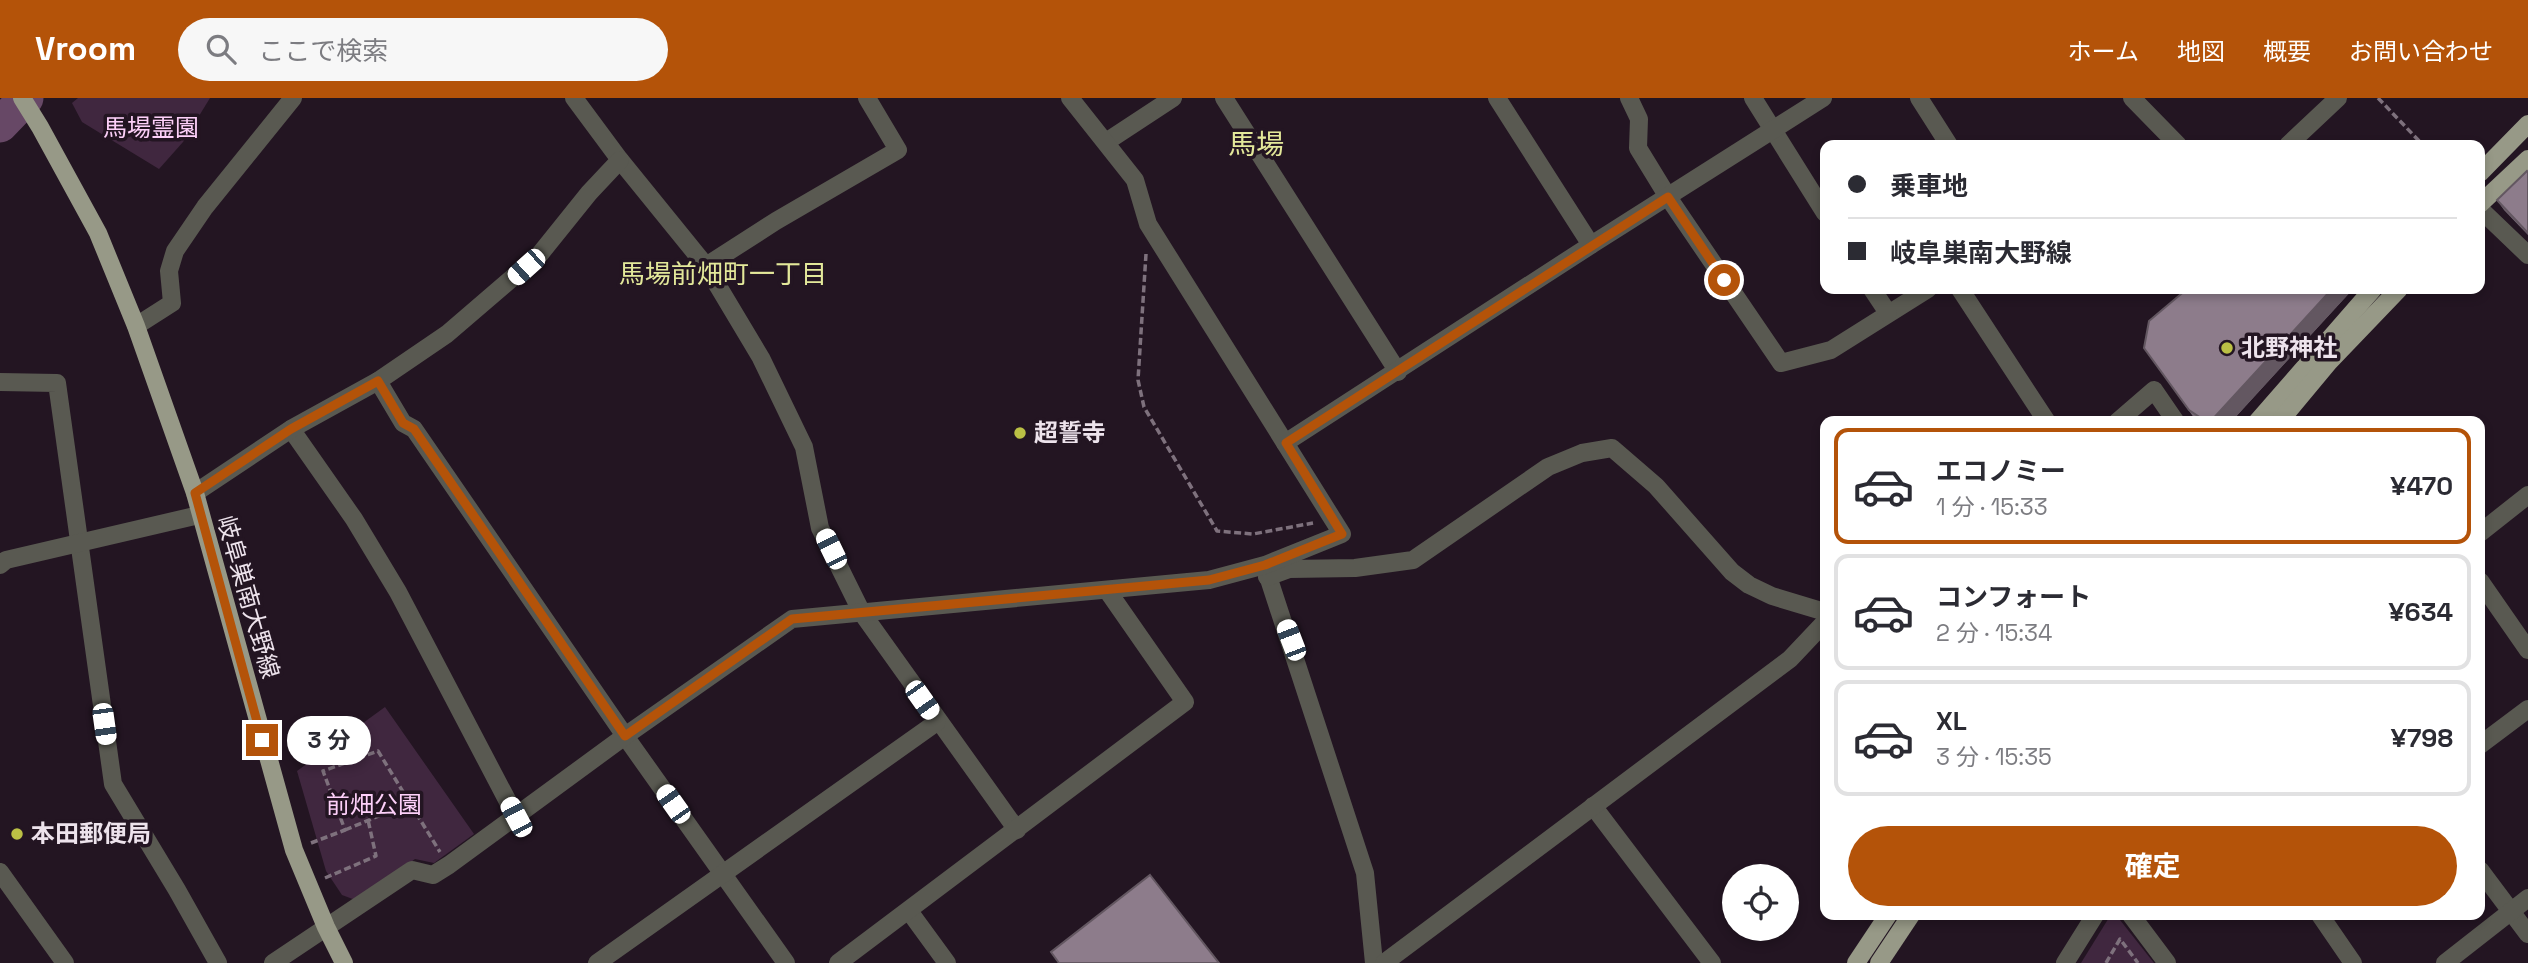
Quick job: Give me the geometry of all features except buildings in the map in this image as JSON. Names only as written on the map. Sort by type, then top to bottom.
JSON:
[{"type":"main road","name":"岐阜巣南大野線","points":[[22,98],[98,233],[136,326],[195,493],[294,850],[344,963]]},
{"type":"main road","points":[[2485,168],[2528,124]]},
{"type":"main road","points":[[2485,202],[2528,159]]},
{"type":"main road","points":[[2262,416],[2369,294]]},
{"type":"main road","points":[[2284,416],[2329,362],[2394,294]]},
{"type":"main road","points":[[1856,963],[1885,920]]},
{"type":"main road","points":[[1879,963],[1908,920]]},
{"type":"street","points":[[136,326],[172,303],[169,271],[175,251],[205,207],[293,98]]},
{"type":"street","points":[[574,98],[620,160],[706,266],[761,358],[804,447],[820,528],[862,613],[937,722],[1017,830]]},
{"type":"street","points":[[706,266],[776,221],[898,150],[867,98]]},
{"type":"street","points":[[1070,98],[1135,180],[1149,224],[1342,534],[1266,571]]},
{"type":"street","points":[[1106,142],[1173,98]]},
{"type":"street","points":[[1224,98],[1398,372]]},
{"type":"street","points":[[1497,98],[1591,245]]},
{"type":"street","points":[[1629,98],[1639,119],[1638,148],[1668,197],[1781,363],[1831,350],[1920,294]]},
{"type":"street","points":[[1753,98],[1820,205]]},
{"type":"street","points":[[1286,443],[1824,98]]},
{"type":"street","points":[[1919,98],[1946,140]]},
{"type":"street","points":[[2132,98],[2173,140]]},
{"type":"street","points":[[2293,140],[2338,98]]},
{"type":"street","points":[[195,493],[291,429],[378,381],[447,334],[540,254],[620,160]]},
{"type":"street","points":[[2485,212],[2528,255]]},
{"type":"street","points":[[1875,294],[1888,313]]},
{"type":"street","points":[[1962,294],[2043,416]]},
{"type":"street","points":[[378,381],[403,423],[414,429],[625,736],[786,963]]},
{"type":"street","points":[[0,383],[57,383],[113,783],[218,963]]},
{"type":"street","points":[[2124,416],[2154,390],[2172,416]]},
{"type":"street","points":[[291,429],[354,519],[398,592],[516,817]]},
{"type":"street","points":[[273,963],[412,870],[433,875],[449,865],[625,736],[792,619],[1209,580],[1266,571],[1355,568],[1413,560],[1548,467],[1583,453],[1612,448],[1656,486],[1732,572],[1749,585],[1772,596],[1820,610]]},
{"type":"street","points":[[2485,529],[2528,495]]},
{"type":"street","points":[[0,565],[6,560],[200,516]]},
{"type":"street","points":[[1266,571],[1291,640],[1365,873],[1374,963]]},
{"type":"street","points":[[2485,587],[2528,650]]},
{"type":"street","points":[[838,963],[1185,702],[1107,590]]},
{"type":"street","points":[[1384,963],[1790,659],[1820,627]]},
{"type":"street","points":[[2485,741],[2528,709]]},
{"type":"street","points":[[597,963],[937,722]]},
{"type":"street","points":[[1593,806],[1712,963]]},
{"type":"street","points":[[0,872],[65,963]]},
{"type":"street","points":[[2485,877],[2528,934]]},
{"type":"street","points":[[2445,963],[2528,898]]},
{"type":"street","points":[[909,911],[947,963]]},
{"type":"street","points":[[2065,963],[2092,920]]},
{"type":"street","points":[[2135,920],[2167,963]]},
{"type":"street","points":[[2323,920],[2353,963]]},
{"type":"path","points":[[2378,98],[2418,140]]},
{"type":"path","points":[[1149,224],[1138,380],[1144,407],[1217,531],[1253,534],[1333,519]]},
{"type":"path","points":[[345,830],[323,771],[378,751],[449,865]]},
{"type":"path","points":[[294,850],[410,803]]},
{"type":"path","points":[[308,885],[376,856],[368,820]]},
{"type":"path","points":[[2106,963],[2120,939],[2138,963]]},
{"type":"green space","name":"馬場霊園","points":[[78,98],[210,98],[183,142],[159,169],[82,122],[72,103]]},
{"type":"green space","name":"前畑公園","points":[[385,707],[474,834],[434,863],[415,859],[358,901],[342,895],[326,871],[297,771]]},
{"type":"green space","points":[[2108,920],[2120,920],[2154,963],[2081,963]]},
{"type":"waterway","points":[[0,125],[26,98]]},
{"type":"place","name":"北野神社","points":[[2227,348]]},
{"type":"place","name":"超誓寺","points":[[1020,433]]},
{"type":"place","name":"本田郵便局","points":[[17,834]]},
{"type":"district","name":"馬場","points":[[1256,144]]},
{"type":"district","name":"馬場前畑町一丁目","points":[[723,274]]},
{"type":"route","points":[[262,740],[195,493],[291,429],[378,381],[403,423],[414,429],[625,736],[792,619],[1209,580],[1265,565],[1342,534],[1286,443],[1668,197],[1724,280]]}]
